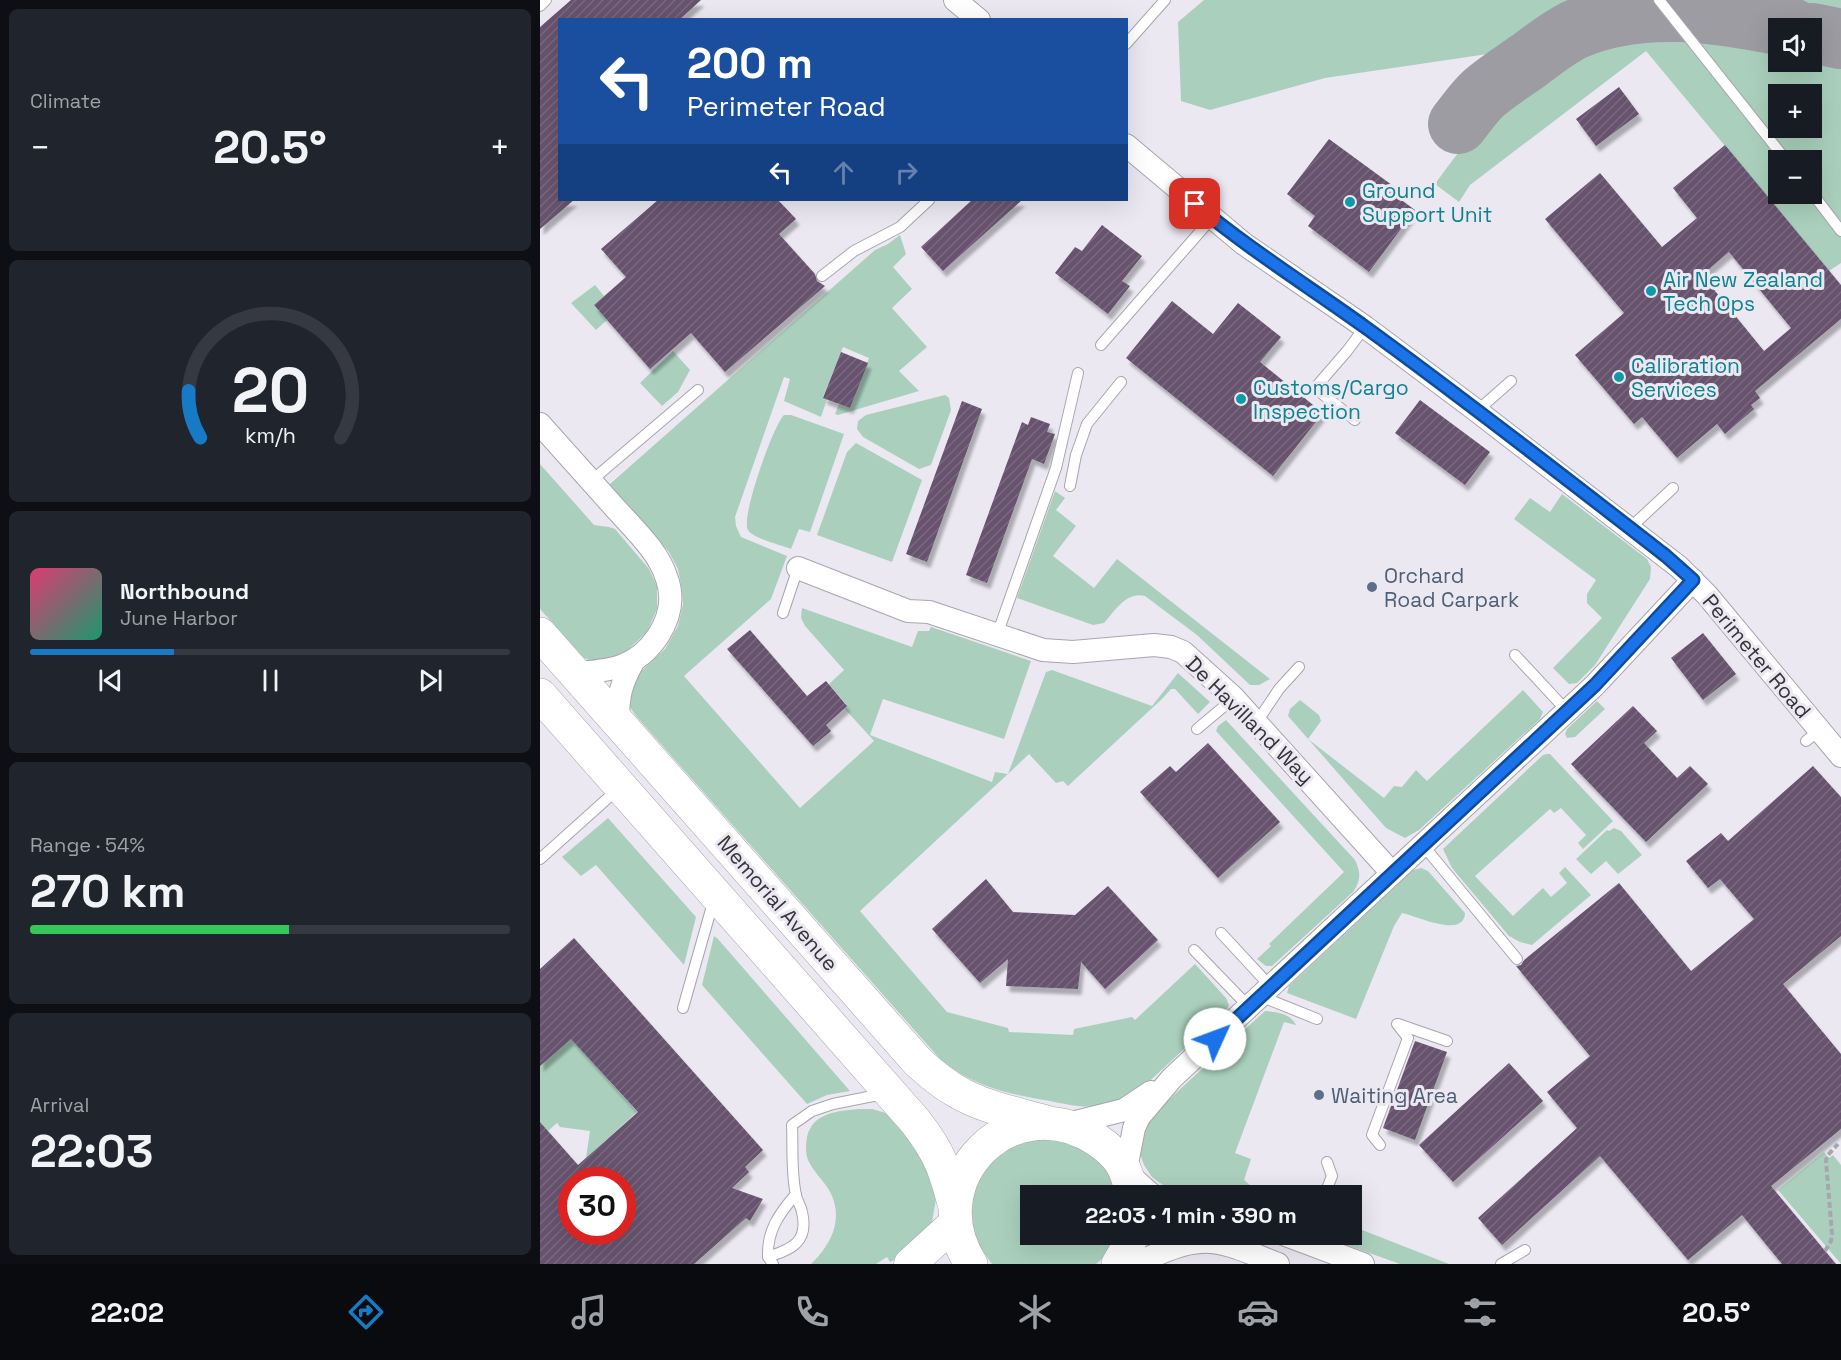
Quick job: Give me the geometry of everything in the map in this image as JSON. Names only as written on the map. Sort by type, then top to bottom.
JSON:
[{"type":"main road","name":"Memorial Avenue","points":[[540,634],[918,1062],[958,1093],[990,1106],[1089,1135],[1119,1159],[1129,1180]]},
{"type":"main road","name":"Memorial Avenue","points":[[540,695],[891,1092],[932,1143],[941,1160],[955,1215],[958,1239],[971,1264]]},
{"type":"main road","points":[[955,1215],[957,1190],[973,1158],[985,1146],[999,1135],[1015,1128],[1033,1124],[1057,1124]]},
{"type":"main road","points":[[1118,1264],[1129,1245]]},
{"type":"street","points":[[955,0],[977,18]]},
{"type":"street","name":"Perimeter Road","points":[[1128,147],[1244,244],[1365,327],[1630,528],[1693,580],[1813,736],[1841,756]]},
{"type":"street","points":[[540,424],[639,536],[661,564],[668,581],[669,613],[653,643],[633,662],[622,683],[618,698],[618,721]]},
{"type":"street","name":"De Havilland Way","points":[[798,568],[908,611],[929,612],[1043,650],[1058,653],[1154,645],[1171,647],[1183,652],[1257,722],[1392,873]]},
{"type":"street","points":[[1129,1180],[1134,1128],[1139,1118],[1172,1078],[1595,685],[1693,580]]},
{"type":"street","points":[[574,673],[608,671],[633,662]]},
{"type":"street","points":[[1057,1124],[1124,1110],[1172,1078]]},
{"type":"street","points":[[910,1264],[955,1215]]},
{"type":"street","points":[[1134,1264],[1180,1246],[1200,1242],[1221,1244],[1278,1264]]},
{"type":"street","points":[[1312,1245],[1363,1264]]},
{"type":"lane","points":[[540,6],[546,0]]},
{"type":"lane","points":[[1128,42],[1165,0]]},
{"type":"lane","points":[[1659,0],[1778,150]]},
{"type":"lane","points":[[822,276],[855,251],[900,227],[928,201]]},
{"type":"lane","points":[[1820,204],[1841,231]]},
{"type":"lane","points":[[1101,345],[1212,218]]},
{"type":"lane","points":[[1355,420],[1316,388],[1365,327]]},
{"type":"lane","points":[[997,635],[1056,468],[1078,372]]},
{"type":"lane","points":[[1070,486],[1076,455],[1087,424],[1121,381]]},
{"type":"lane","points":[[1477,411],[1511,381]]},
{"type":"lane","points":[[591,481],[698,390]]},
{"type":"lane","points":[[1630,528],[1673,488]]},
{"type":"lane","points":[[783,613],[798,568]]},
{"type":"lane","points":[[1515,655],[1567,711]]},
{"type":"lane","points":[[1257,722],[1279,689],[1299,667]]},
{"type":"lane","points":[[1197,729],[1234,698]]},
{"type":"lane","points":[[540,859],[621,787]]},
{"type":"lane","points":[[1423,845],[1517,959]]},
{"type":"lane","points":[[683,1008],[715,893]]},
{"type":"lane","points":[[1221,933],[1260,997]]},
{"type":"lane","points":[[1194,950],[1260,997],[1317,1018]]},
{"type":"lane","points":[[1380,1145],[1372,1135],[1408,1038],[1397,1024],[1447,1041]]},
{"type":"lane","points":[[796,1194],[774,1222],[770,1234],[771,1260],[792,1248],[804,1232],[802,1211],[796,1194],[792,1125],[822,1107],[891,1092]]},
{"type":"lane","points":[[1327,1162],[1332,1176],[1328,1185]]},
{"type":"lane","points":[[1501,1264],[1525,1250]]},
{"type":"path","points":[[1825,1251],[1832,1234],[1826,1161],[1827,1156],[1838,1144]]},
{"type":"green space","points":[[1204,0],[1841,0],[1841,263],[1829,271],[1773,204],[1822,204],[1822,150],[1768,150],[1768,198],[1646,51],[1470,185],[1459,202],[1435,184],[1496,108],[1543,64],[1570,46],[1598,32],[1629,23],[1618,2],[1594,4],[1555,23],[1515,50],[1325,78],[1210,110],[1181,101],[1178,22]]},
{"type":"green space","points":[[900,235],[906,254],[893,267],[912,289],[892,308],[927,347],[899,371],[919,391],[835,414],[839,404],[850,408],[869,358],[843,347],[823,397],[827,399],[821,417],[784,401],[790,379],[784,377],[735,517],[741,537],[787,556],[771,599],[684,676],[800,808],[874,741],[844,708],[847,705],[829,684],[844,670],[805,626],[801,618],[802,608],[912,647],[918,631],[929,631],[931,627],[1031,661],[1004,739],[883,699],[870,735],[992,782],[995,772],[1008,774],[860,911],[947,1012],[1008,1028],[1009,1032],[1073,1035],[1074,1029],[1132,1017],[1135,1020],[1195,964],[1226,998],[1229,1005],[1227,1009],[1139,1091],[1107,1104],[1079,1106],[1006,1092],[979,1083],[940,1059],[636,716],[628,704],[636,676],[665,649],[678,626],[683,604],[682,590],[678,569],[669,552],[610,484],[875,250]]},
{"type":"green space","points":[[595,285],[604,296],[594,305],[607,320],[596,330],[571,303]]},
{"type":"green space","points":[[673,351],[690,370],[678,392],[662,406],[640,383]]},
{"type":"green space","points":[[945,395],[949,398],[951,410],[931,465],[919,469],[863,437],[857,429],[858,421],[866,415]]},
{"type":"green space","points":[[784,415],[791,415],[844,434],[810,532],[799,529],[791,549],[755,536],[748,530],[747,522],[759,472]]},
{"type":"green space","points":[[856,443],[922,480],[892,562],[817,535],[847,452]]},
{"type":"green space","points":[[540,464],[594,525],[615,529],[649,569],[657,586],[657,609],[647,632],[621,656],[591,661],[584,658],[540,609]]},
{"type":"green space","points":[[1055,491],[1065,498],[1056,510],[1076,526],[1053,556],[1094,588],[1117,559],[1270,679],[1259,685],[1250,685],[1197,635],[1145,596],[1132,596],[1104,623],[1093,625],[1017,598]]},
{"type":"green space","points":[[1562,494],[1647,559],[1651,567],[1650,579],[1595,665],[1577,683],[1569,684],[1553,668],[1602,618],[1587,603],[1587,594],[1596,580],[1514,519],[1530,498],[1550,512]]},
{"type":"green space","points":[[1052,670],[1152,706],[1178,673],[1210,702],[1198,714],[1175,689],[1171,689],[1068,786],[1063,781],[1056,783],[1029,754],[1008,774],[1046,672]]},
{"type":"green space","points":[[1523,690],[1543,712],[1540,719],[1419,830],[1405,838],[1386,828],[1308,739],[1384,798],[1394,786],[1402,787],[1416,770],[1427,781]]},
{"type":"green space","points":[[1300,700],[1319,715],[1321,721],[1308,739],[1288,716],[1290,709]]},
{"type":"green space","points":[[1597,701],[1605,709],[1575,737],[1567,738],[1565,734],[1567,729]]},
{"type":"green space","points":[[1226,720],[1355,860],[1359,872],[1358,884],[1353,892],[1272,966],[1266,966],[1257,959],[1271,946],[1269,944],[1344,872],[1216,731],[1218,726]]},
{"type":"green space","points":[[1550,754],[1613,821],[1583,849],[1578,843],[1586,835],[1561,808],[1554,813],[1550,809],[1475,876],[1513,916],[1543,888],[1551,897],[1567,883],[1559,873],[1565,867],[1591,895],[1532,945],[1509,936],[1452,868],[1443,849],[1543,755]]},
{"type":"green space","points":[[608,818],[696,917],[684,965],[596,865],[581,876],[562,857]]},
{"type":"green space","points":[[1614,828],[1621,831],[1642,855],[1618,874],[1606,861],[1591,874],[1576,859],[1607,830]]},
{"type":"green space","points":[[1421,868],[1428,871],[1465,913],[1463,921],[1449,925],[1439,924],[1402,913],[1394,926],[1356,1019],[1287,993],[1289,986],[1413,870]]},
{"type":"green space","points":[[714,936],[850,1091],[827,1095],[807,1104],[702,985]]},
{"type":"green space","points":[[540,1004],[637,1112],[586,1158],[590,1131],[560,1127],[557,1123],[548,1131],[540,1122]]},
{"type":"green space","points":[[1265,1011],[1287,1016],[1296,1025],[1284,1022],[1235,1153],[1251,1159],[1244,1180],[1250,1185],[1163,1185],[1152,1177],[1140,1154],[1140,1142],[1151,1116]]},
{"type":"green space","points":[[872,1109],[886,1113],[926,1161],[936,1199],[931,1228],[909,1253],[890,1262],[887,1257],[876,1264],[811,1264],[830,1240],[836,1221],[836,1211],[829,1190],[808,1160],[807,1137],[815,1122],[827,1114]]},
{"type":"green space","points":[[1061,1137],[1091,1154],[1108,1173],[1114,1185],[1020,1185],[1020,1245],[1111,1245],[1105,1256],[1096,1264],[992,1264],[978,1245],[971,1225],[974,1183],[985,1165],[1019,1139]]},
{"type":"green space","points":[[1824,1152],[1829,1158],[1833,1155],[1841,1165],[1841,1264],[1778,1190]]},
{"type":"green space","points":[[1362,1230],[1449,1264],[1400,1264],[1347,1245],[1362,1245]]},
{"type":"building","points":[[571,0],[701,0],[681,18],[558,18],[558,201],[573,201],[540,229],[540,27]]},
{"type":"building","points":[[1619,87],[1639,114],[1596,146],[1576,119]]},
{"type":"building","name":"Ground Support Unit","points":[[1329,139],[1396,188],[1392,193],[1415,210],[1369,272],[1308,226],[1315,216],[1287,194]]},
{"type":"building","name":"Air New Zealand Tech Ops","points":[[1725,145],[1768,197],[1768,204],[1774,204],[1841,285],[1841,319],[1755,391],[1760,398],[1751,405],[1754,409],[1725,434],[1717,424],[1677,458],[1642,417],[1634,424],[1575,355],[1624,313],[1545,219],[1600,173],[1662,247],[1697,218],[1673,188]],"holes":[[[1729,252],[1791,328],[1764,351],[1702,275]]]},
{"type":"building","points":[[657,201],[779,201],[796,219],[779,234],[815,274],[817,281],[825,286],[725,372],[691,333],[650,369],[594,305],[626,277],[601,249]]},
{"type":"building","points":[[971,201],[1021,201],[943,271],[921,247]]},
{"type":"building","points":[[1102,225],[1142,256],[1122,281],[1130,286],[1108,314],[1055,273],[1075,247],[1082,251]]},
{"type":"building","name":"Customs/Cargo Inspection","points":[[1172,301],[1213,334],[1238,303],[1281,337],[1260,362],[1323,413],[1273,476],[1126,358]]},
{"type":"building","points":[[841,352],[868,363],[850,408],[823,398]]},
{"type":"building","points":[[1420,400],[1490,452],[1465,485],[1395,433]]},
{"type":"building","points":[[962,401],[982,409],[927,562],[906,554]]},
{"type":"building","points":[[1031,417],[1050,424],[1047,432],[1055,434],[1044,464],[1032,459],[987,583],[966,575],[1022,422],[1028,425]]},
{"type":"building","points":[[750,630],[807,696],[826,681],[847,706],[826,725],[831,731],[813,746],[727,649]]},
{"type":"building","points":[[1703,633],[1736,674],[1703,700],[1671,658]]},
{"type":"building","points":[[1633,706],[1657,731],[1644,743],[1677,778],[1690,766],[1708,784],[1646,842],[1571,764]]},
{"type":"building","points":[[1208,743],[1280,822],[1218,878],[1140,792],[1170,766],[1176,772]]},
{"type":"building","points":[[1813,766],[1841,797],[1841,936],[1783,984],[1841,1054],[1841,1129],[1771,1186],[1836,1264],[1782,1264],[1742,1215],[1688,1260],[1600,1156],[1502,1245],[1478,1218],[1577,1128],[1547,1092],[1590,1056],[1516,966],[1521,965],[1524,960],[1619,883],[1691,971],[1754,919],[1720,879],[1708,888],[1686,861],[1721,833],[1728,841]]},
{"type":"building","points":[[986,879],[1013,912],[1075,915],[1108,886],[1158,940],[1105,989],[1081,962],[1078,989],[1006,986],[1008,959],[980,983],[932,929]]},
{"type":"building","points":[[574,938],[763,1150],[745,1167],[749,1172],[732,1188],[763,1199],[750,1221],[746,1218],[694,1264],[540,1264],[540,1122],[578,1165],[638,1112],[571,1039],[540,1066],[540,969]]},
{"type":"building","points":[[1415,1041],[1447,1052],[1415,1140],[1383,1128]]},
{"type":"building","points":[[1509,1063],[1543,1101],[1453,1182],[1419,1145]]},
{"type":"taxiway","points":[[1458,124],[1473,104],[1500,80],[1562,37],[1600,21],[1654,12],[1682,12],[1768,24]]},
{"type":"taxiway","points":[[1822,35],[1841,39]]},
{"type":"place","name":"Ground Support Unit","points":[[1350,202]]},
{"type":"place","name":"Air New Zealand Tech Ops","points":[[1651,291]]},
{"type":"place","name":"Calibration Services","points":[[1619,377]]},
{"type":"place","name":"Customs/Cargo Inspection","points":[[1241,399]]},
{"type":"place","name":"Orchard Road Carpark","points":[[1372,587]]},
{"type":"place","name":"Waiting Area","points":[[1319,1095]]},
{"type":"route","points":[[1195,204],[1244,244],[1365,327],[1477,411],[1666,556],[1693,580],[1595,685],[1215,1039]]}]
